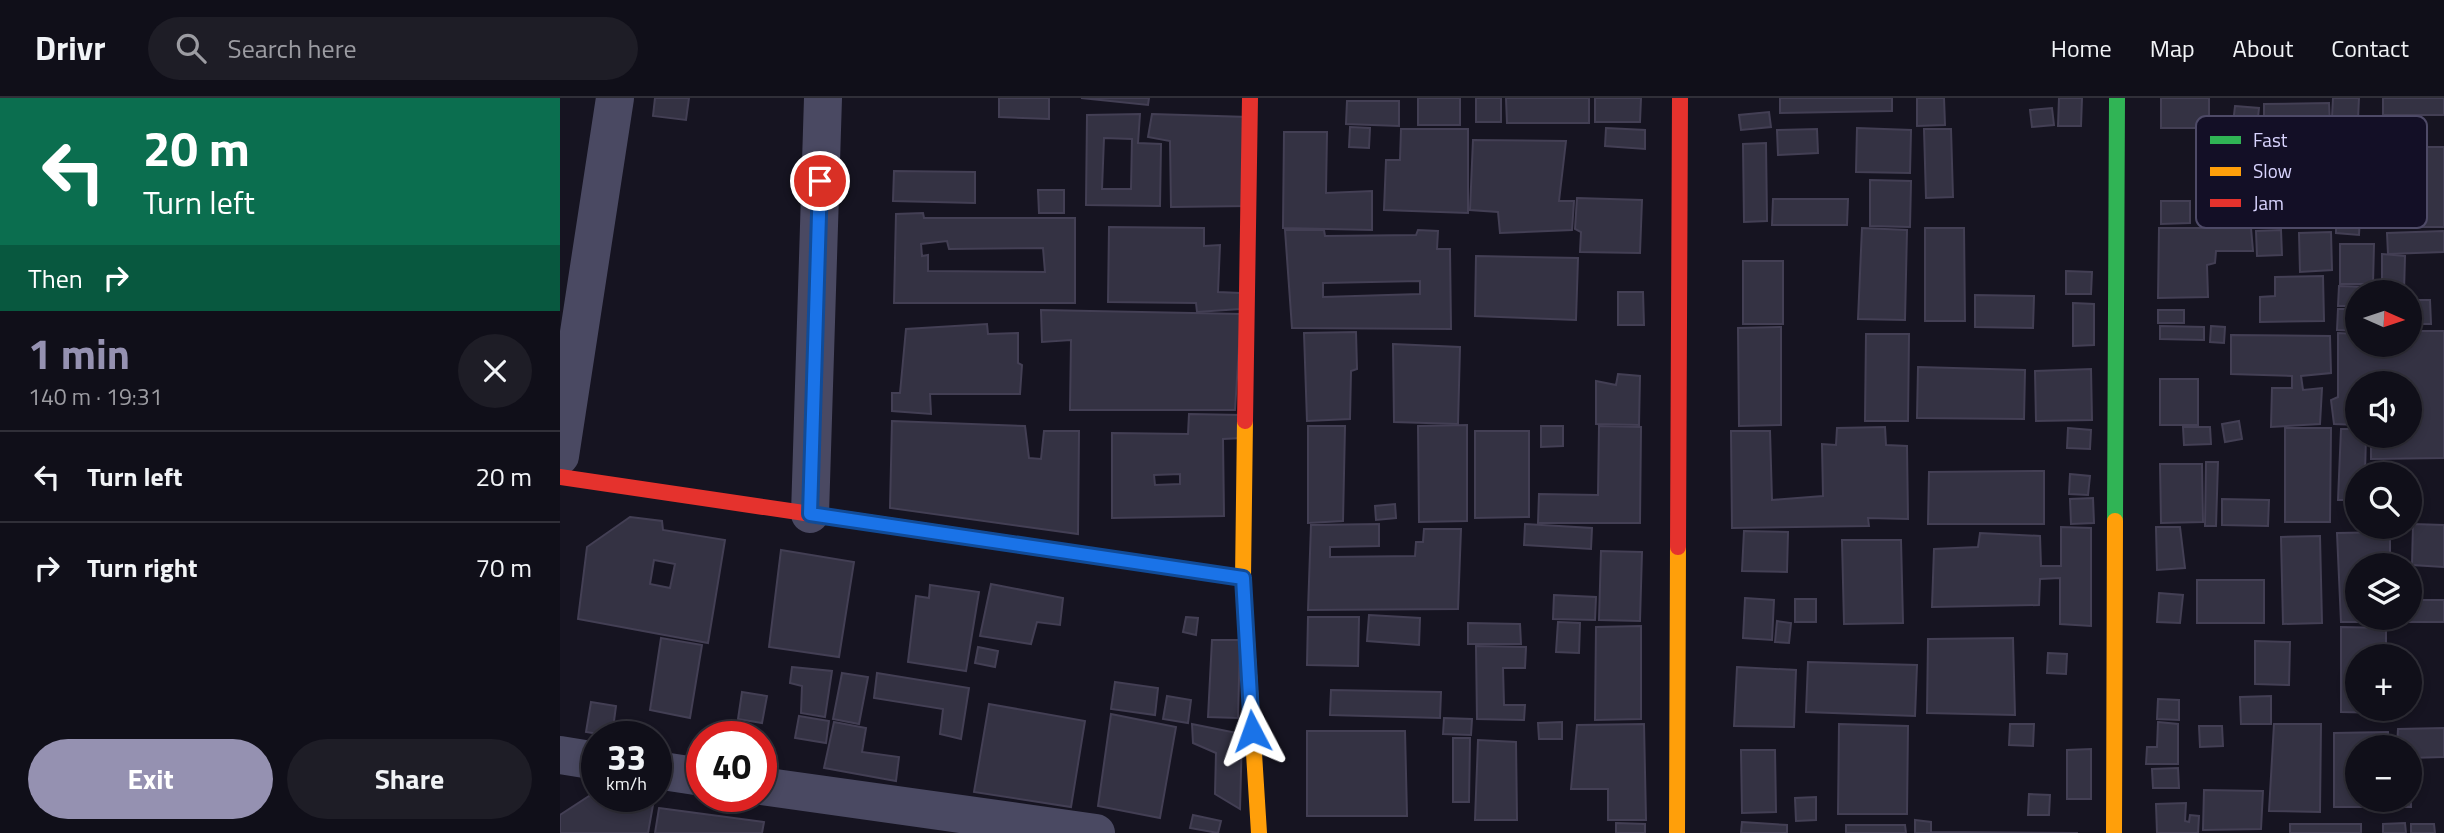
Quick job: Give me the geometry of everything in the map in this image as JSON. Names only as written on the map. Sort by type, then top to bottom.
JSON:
[{"type":"street","points":[[560,456],[615,98]]},
{"type":"street","points":[[810,514],[823,98]]},
{"type":"street","points":[[1250,98],[1243,578],[1259,833]]},
{"type":"street","points":[[1677,833],[1680,98]]},
{"type":"street","points":[[2115,833],[2118,98]]},
{"type":"street","points":[[560,477],[1243,578]]},
{"type":"street","points":[[560,755],[581,758]]},
{"type":"street","points":[[777,788],[1096,833]]},
{"type":"building","points":[[655,98],[689,98],[686,120],[653,116]]},
{"type":"building","points":[[999,98],[1049,98],[1049,119],[999,117]]},
{"type":"building","points":[[1081,98],[1149,98],[1148,105]]},
{"type":"building","points":[[1418,98],[1460,98],[1460,125],[1418,125]]},
{"type":"building","points":[[1476,98],[1501,98],[1501,122],[1476,122]]},
{"type":"building","points":[[1506,98],[1589,98],[1589,123],[1507,123]]},
{"type":"building","points":[[1595,98],[1641,98],[1640,122],[1595,122]]},
{"type":"building","points":[[1780,98],[1892,98],[1892,111],[1780,113]]},
{"type":"building","points":[[1917,98],[1944,98],[1945,125],[1917,126]]},
{"type":"building","points":[[2059,98],[2082,98],[2081,126],[2058,126]]},
{"type":"building","points":[[2161,98],[2209,98],[2209,116],[2196,116],[2196,128],[2161,128]]},
{"type":"building","points":[[2333,98],[2359,98],[2358,116],[2332,116]]},
{"type":"building","points":[[2383,98],[2444,98],[2444,115],[2383,115]]},
{"type":"building","points":[[1347,101],[1399,101],[1399,126],[1346,124]]},
{"type":"building","points":[[2329,103],[2330,116],[2264,116],[2264,104]]},
{"type":"building","points":[[2235,106],[2259,108],[2258,116],[2234,116]]},
{"type":"building","points":[[2052,108],[2054,125],[2032,127],[2030,110]]},
{"type":"building","points":[[1769,112],[1771,127],[1741,130],[1739,115]]},
{"type":"building","points":[[1140,114],[1138,143],[1161,144],[1160,206],[1086,205],[1087,115]],"holes":[[[1104,138],[1132,139],[1131,189],[1102,189]]]},
{"type":"building","points":[[1152,114],[1248,117],[1249,206],[1171,207],[1170,141],[1148,137]]},
{"type":"building","points":[[1350,127],[1370,128],[1369,148],[1349,147]]},
{"type":"building","points":[[1606,128],[1645,130],[1645,149],[1605,146]]},
{"type":"building","points":[[1857,128],[1911,130],[1910,173],[1856,172]]},
{"type":"building","points":[[1401,129],[1468,129],[1468,213],[1384,210],[1386,160],[1400,160]]},
{"type":"building","points":[[1817,129],[1818,153],[1778,155],[1777,130]]},
{"type":"building","points":[[1924,129],[1951,129],[1953,197],[1926,198]]},
{"type":"building","points":[[1284,132],[1327,132],[1326,193],[1372,191],[1372,230],[1283,228]]},
{"type":"building","points":[[1473,140],[1566,141],[1559,201],[1574,201],[1572,230],[1500,233],[1498,212],[1470,210]]},
{"type":"building","points":[[1766,143],[1767,221],[1744,222],[1743,144]]},
{"type":"building","points":[[2427,147],[2444,147],[2444,227],[2427,227]]},
{"type":"building","points":[[894,171],[975,172],[975,203],[893,201]]},
{"type":"building","points":[[1870,180],[1911,181],[1910,227],[1870,226]]},
{"type":"building","points":[[1038,190],[1064,190],[1064,213],[1039,213]]},
{"type":"building","points":[[1577,198],[1642,200],[1640,253],[1580,252],[1581,232],[1575,229]]},
{"type":"building","points":[[1773,199],[1848,199],[1847,225],[1772,225]]},
{"type":"building","points":[[2161,201],[2190,201],[2190,223],[2161,224]]},
{"type":"building","points":[[923,213],[924,218],[1075,218],[1075,303],[894,303],[896,214]],"holes":[[[947,241],[949,249],[1043,248],[1045,272],[928,271],[928,255],[922,256],[921,244]]]},
{"type":"building","points":[[1109,227],[1204,228],[1204,246],[1220,245],[1218,292],[1240,293],[1240,309],[1197,312],[1196,303],[1108,302]]},
{"type":"building","points":[[1862,228],[1907,230],[1905,320],[1858,319]]},
{"type":"building","points":[[1925,228],[1964,228],[1965,321],[1925,321]]},
{"type":"building","points":[[2159,228],[2251,228],[2253,251],[2216,251],[2215,263],[2207,265],[2208,297],[2158,298]]},
{"type":"building","points":[[2336,228],[2359,228],[2359,235],[2336,233]]},
{"type":"building","points":[[1285,230],[1324,230],[1325,236],[1416,235],[1418,230],[1438,231],[1437,249],[1450,249],[1451,329],[1292,328]],"holes":[[[1420,281],[1420,294],[1323,297],[1323,283]]]},
{"type":"building","points":[[2281,230],[2282,255],[2257,256],[2256,231]]},
{"type":"building","points":[[2444,231],[2444,252],[2388,254],[2387,233]]},
{"type":"building","points":[[2331,232],[2332,270],[2300,272],[2299,233]]},
{"type":"building","points":[[2340,244],[2374,244],[2373,280],[2345,280],[2345,284],[2340,284]]},
{"type":"building","points":[[2382,254],[2405,256],[2404,280],[2382,280]]},
{"type":"building","points":[[1476,256],[1578,258],[1576,320],[1475,316]]},
{"type":"building","points":[[1743,261],[1783,261],[1783,324],[1743,324]]},
{"type":"building","points":[[2066,271],[2092,272],[2091,294],[2066,294]]},
{"type":"building","points":[[2323,276],[2324,321],[2260,322],[2260,297],[2275,296],[2275,277]]},
{"type":"building","points":[[2339,286],[2345,286],[2345,306],[2338,306]]},
{"type":"building","points":[[1618,292],[1643,292],[1644,325],[1618,325]]},
{"type":"building","points":[[1975,295],[2034,296],[2033,328],[1975,327]]},
{"type":"building","points":[[2422,300],[2430,300],[2431,324],[2422,324]]},
{"type":"building","points":[[2073,303],[2094,304],[2094,345],[2073,346]]},
{"type":"building","points":[[2338,309],[2345,309],[2345,330],[2337,330]]},
{"type":"building","points":[[1041,310],[1241,314],[1235,410],[1070,410],[1071,340],[1042,342]]},
{"type":"building","points":[[2158,310],[2184,310],[2184,323],[2158,323]]},
{"type":"building","points":[[987,324],[988,334],[1018,333],[1018,363],[1022,365],[1020,394],[930,394],[931,414],[892,411],[892,393],[900,393],[906,329]]},
{"type":"building","points":[[2160,326],[2204,327],[2204,340],[2160,339]]},
{"type":"building","points":[[2211,326],[2225,327],[2224,343],[2210,342]]},
{"type":"building","points":[[1781,327],[1781,425],[1739,426],[1738,328]]},
{"type":"building","points":[[2422,331],[2444,331],[2444,458],[2371,459],[2371,448],[2422,448],[2422,371],[2345,371],[2345,424],[2334,424],[2331,400],[2338,397],[2338,333],[2345,333],[2345,357],[2422,357]]},
{"type":"building","points":[[1356,332],[1357,369],[1351,371],[1350,419],[1307,421],[1304,333]]},
{"type":"building","points":[[1866,334],[1909,334],[1908,421],[1865,421]]},
{"type":"building","points":[[2231,335],[2330,336],[2331,373],[2301,376],[2303,390],[2322,388],[2320,424],[2271,427],[2272,388],[2292,388],[2292,376],[2231,374]]},
{"type":"building","points":[[1393,344],[1460,347],[1458,424],[1394,422]]},
{"type":"building","points":[[1918,367],[2025,370],[2024,419],[1917,418]]},
{"type":"building","points":[[2091,369],[2092,420],[2036,421],[2035,371]]},
{"type":"building","points":[[1618,374],[1640,376],[1639,425],[1596,424],[1596,381],[1616,385]]},
{"type":"building","points":[[2160,379],[2198,379],[2198,425],[2160,425]]},
{"type":"building","points":[[1189,414],[1242,415],[1242,438],[1223,439],[1224,516],[1112,518],[1112,433],[1188,434]],"holes":[[[1180,474],[1180,484],[1155,485],[1154,475]]]},
{"type":"building","points":[[892,421],[1025,426],[1029,458],[1041,459],[1044,431],[1079,431],[1078,534],[890,508]]},
{"type":"building","points":[[2239,421],[2242,439],[2225,442],[2222,424]]},
{"type":"building","points":[[1467,425],[1467,521],[1419,522],[1418,426]]},
{"type":"building","points":[[1308,426],[1345,426],[1343,521],[1308,523]]},
{"type":"building","points":[[1541,426],[1563,426],[1563,446],[1541,447]]},
{"type":"building","points":[[1599,426],[1641,427],[1640,523],[1538,523],[1539,494],[1598,495]]},
{"type":"building","points":[[1885,427],[1886,445],[1907,446],[1908,519],[1868,518],[1869,526],[1732,528],[1731,431],[1770,431],[1772,500],[1823,496],[1822,444],[1836,445],[1837,428]]},
{"type":"building","points":[[2183,427],[2210,427],[2211,444],[2184,445]]},
{"type":"building","points":[[2068,428],[2091,430],[2090,449],[2067,448]]},
{"type":"building","points":[[2285,428],[2331,428],[2330,522],[2285,522]]},
{"type":"building","points":[[2341,429],[2345,429],[2345,448],[2366,448],[2365,462],[2345,462],[2345,500],[2338,500]]},
{"type":"building","points":[[1475,431],[1529,431],[1529,517],[1475,518]]},
{"type":"building","points":[[2206,462],[2218,462],[2216,526],[2205,526]]},
{"type":"building","points":[[2160,464],[2202,464],[2203,522],[2161,523]]},
{"type":"building","points":[[2044,471],[2044,524],[1928,524],[1929,472]]},
{"type":"building","points":[[2070,474],[2090,476],[2088,495],[2069,494]]},
{"type":"building","points":[[2093,498],[2094,523],[2071,524],[2070,499]]},
{"type":"building","points":[[2222,499],[2269,500],[2268,526],[2222,525]]},
{"type":"building","points":[[1395,504],[1396,518],[1376,520],[1375,506]]},
{"type":"building","points":[[630,517],[662,521],[663,530],[725,540],[708,643],[578,619],[587,547]],"holes":[[[654,560],[675,564],[670,588],[650,584]]]},
{"type":"building","points":[[1379,524],[1379,546],[1330,547],[1330,557],[1415,556],[1416,542],[1423,542],[1424,529],[1461,529],[1458,609],[1308,610],[1311,525]]},
{"type":"building","points":[[1525,524],[1592,528],[1591,549],[1524,545]]},
{"type":"building","points":[[2422,524],[2444,525],[2444,567],[2422,566],[2422,553],[2412,553],[2413,539],[2422,539]]},
{"type":"building","points":[[2061,527],[2091,528],[2091,626],[2060,624],[2060,578],[2040,579],[2039,605],[1932,607],[1934,549],[1978,547],[1980,533],[2040,536],[2041,566],[2061,566]]},
{"type":"building","points":[[2156,527],[2180,527],[2185,568],[2157,570]]},
{"type":"building","points":[[1744,531],[1788,532],[1787,572],[1742,571]]},
{"type":"building","points":[[2337,533],[2345,533],[2345,539],[2390,539],[2390,553],[2345,553],[2345,622],[2341,622]]},
{"type":"building","points":[[2320,536],[2322,623],[2283,624],[2281,537]]},
{"type":"building","points":[[1842,540],[1901,540],[1903,623],[1844,624]]},
{"type":"building","points":[[781,550],[854,562],[839,657],[769,647]]},
{"type":"building","points":[[1601,551],[1642,552],[1640,621],[1599,620]]},
{"type":"building","points":[[2197,580],[2264,580],[2264,623],[2197,623]]},
{"type":"building","points":[[991,584],[1063,598],[1060,625],[1037,622],[1031,644],[980,636]]},
{"type":"building","points":[[930,585],[979,592],[966,671],[908,662],[916,596],[929,598]]},
{"type":"building","points":[[2159,593],[2183,595],[2180,623],[2157,622]]},
{"type":"building","points":[[1554,595],[1596,597],[1595,620],[1553,619]]},
{"type":"building","points":[[1745,598],[1774,600],[1772,640],[1743,638]]},
{"type":"building","points":[[1795,599],[1816,599],[1816,622],[1795,622]]},
{"type":"building","points":[[2422,600],[2444,600],[2444,622],[2422,622]]},
{"type":"building","points":[[1369,615],[1420,618],[1419,645],[1367,641]]},
{"type":"building","points":[[1186,617],[1198,618],[1196,635],[1183,632]]},
{"type":"building","points":[[1308,617],[1359,617],[1358,666],[1307,665]]},
{"type":"building","points":[[1777,621],[1791,623],[1789,643],[1775,642]]},
{"type":"building","points":[[1558,622],[1580,623],[1579,653],[1556,652]]},
{"type":"building","points":[[1468,623],[1520,624],[1521,644],[1468,644]]},
{"type":"building","points":[[1641,626],[1641,719],[1595,720],[1596,627]]},
{"type":"building","points":[[2341,627],[2345,627],[2345,630],[2386,630],[2386,644],[2345,644],[2345,712],[2341,712]]},
{"type":"building","points":[[661,638],[702,645],[690,718],[650,710]]},
{"type":"building","points":[[2013,638],[2015,715],[1927,713],[1928,639]]},
{"type":"building","points":[[1212,640],[1240,640],[1238,718],[1208,717]]},
{"type":"building","points":[[2255,641],[2290,642],[2289,685],[2255,684]]},
{"type":"building","points":[[1476,646],[1526,647],[1525,668],[1503,668],[1504,705],[1525,705],[1524,720],[1477,719]]},
{"type":"building","points":[[978,647],[998,651],[995,667],[975,663]]},
{"type":"building","points":[[2048,653],[2067,654],[2066,674],[2047,673]]},
{"type":"building","points":[[1808,662],[1917,665],[1915,716],[1806,712]]},
{"type":"building","points":[[792,667],[832,671],[825,717],[801,713],[802,686],[790,683]]},
{"type":"building","points":[[1737,667],[1796,670],[1794,727],[1734,726]]},
{"type":"building","points":[[842,673],[868,677],[859,724],[833,719]]},
{"type":"building","points":[[877,673],[969,688],[961,739],[940,734],[943,709],[874,698]]},
{"type":"building","points":[[1115,682],[1158,688],[1155,715],[1111,709]]},
{"type":"building","points":[[1331,690],[1441,692],[1440,718],[1330,715]]},
{"type":"building","points":[[742,692],[767,696],[762,721],[738,719]]},
{"type":"building","points":[[1167,696],[1191,700],[1188,723],[1163,719]]},
{"type":"building","points":[[2271,696],[2271,724],[2241,724],[2240,697]]},
{"type":"building","points":[[2158,699],[2179,700],[2179,720],[2157,719]]},
{"type":"building","points":[[591,702],[616,706],[614,721],[588,721]]},
{"type":"building","points":[[989,704],[1085,721],[1071,807],[974,792]]},
{"type":"building","points":[[1111,714],[1176,727],[1160,818],[1098,806]]},
{"type":"building","points":[[799,716],[829,721],[826,743],[795,738]]},
{"type":"building","points":[[1444,718],[1472,719],[1471,735],[1443,734]]},
{"type":"building","points":[[834,722],[866,728],[862,752],[899,757],[896,781],[824,768]]},
{"type":"building","points":[[1562,722],[1562,739],[1539,739],[1538,723]]},
{"type":"building","points":[[2158,722],[2178,724],[2178,764],[2146,764],[2147,747],[2157,747]]},
{"type":"building","points":[[1192,724],[1242,734],[1240,809],[1215,794],[1216,753],[1193,743]]},
{"type":"building","points":[[1644,724],[1646,820],[1608,820],[1608,789],[1571,789],[1577,725]]},
{"type":"building","points":[[1839,724],[1908,726],[1907,814],[1838,814]]},
{"type":"building","points":[[2010,724],[2034,724],[2033,746],[2009,745]]},
{"type":"building","points":[[2274,724],[2321,724],[2320,812],[2269,811]]},
{"type":"building","points":[[2199,726],[2222,726],[2223,746],[2200,747]]},
{"type":"building","points":[[2444,728],[2444,757],[2422,758],[2422,735],[2398,735],[2398,729]]},
{"type":"building","points":[[1307,731],[1405,731],[1407,816],[1307,816]]},
{"type":"building","points":[[2388,732],[2388,735],[2345,735],[2345,807],[2334,807],[2334,733]]},
{"type":"building","points":[[1453,738],[1470,738],[1469,802],[1453,802]]},
{"type":"building","points":[[1478,740],[1516,742],[1517,820],[1475,820]]},
{"type":"building","points":[[2091,749],[2091,799],[2067,799],[2067,750]]},
{"type":"building","points":[[1741,750],[1775,750],[1776,812],[1742,813]]},
{"type":"building","points":[[2178,768],[2179,788],[2153,788],[2152,769]]},
{"type":"building","points":[[2204,790],[2263,791],[2261,829],[2203,830]]},
{"type":"building","points":[[2029,794],[2050,795],[2049,815],[2028,815]]},
{"type":"building","points":[[1816,797],[1816,820],[1796,821],[1795,798]]},
{"type":"building","points":[[581,801],[581,812],[652,812],[648,833],[560,833],[560,815]]},
{"type":"building","points":[[2186,803],[2185,821],[2189,822],[2190,815],[2199,816],[2198,833],[2157,833],[2156,804]]},
{"type":"building","points":[[672,810],[764,822],[762,833],[655,833],[658,812],[672,812]]},
{"type":"building","points":[[1193,815],[1221,821],[1218,833],[1190,828]]},
{"type":"building","points":[[1915,820],[1931,822],[1931,832],[2078,833],[1915,833]]},
{"type":"building","points":[[1742,822],[1787,825],[1787,833],[1741,833]]},
{"type":"building","points":[[1616,823],[1645,824],[1645,833],[1616,833]]},
{"type":"building","points":[[2405,823],[2406,833],[2383,833],[2383,824]]},
{"type":"building","points":[[2290,824],[2361,824],[2361,833],[2290,833]]},
{"type":"building","points":[[2411,824],[2434,824],[2435,833],[2411,833]]},
{"type":"building","points":[[1846,825],[1905,825],[1906,833],[1846,833]]},
{"type":"traffic: fast","points":[[2115,521],[2117,98]]},
{"type":"traffic: slow","points":[[1245,421],[1243,578],[1259,833]]},
{"type":"traffic: slow","points":[[852,520],[1243,578]]},
{"type":"traffic: slow","points":[[2114,833],[2115,521]]},
{"type":"traffic: slow","points":[[1677,833],[1678,547]]},
{"type":"traffic: jam","points":[[1245,421],[1250,98]]},
{"type":"traffic: jam","points":[[1678,547],[1680,98]]},
{"type":"traffic: jam","points":[[560,477],[852,520]]},
{"type":"route","points":[[820,181],[810,514],[1243,578],[1252,731]]}]
